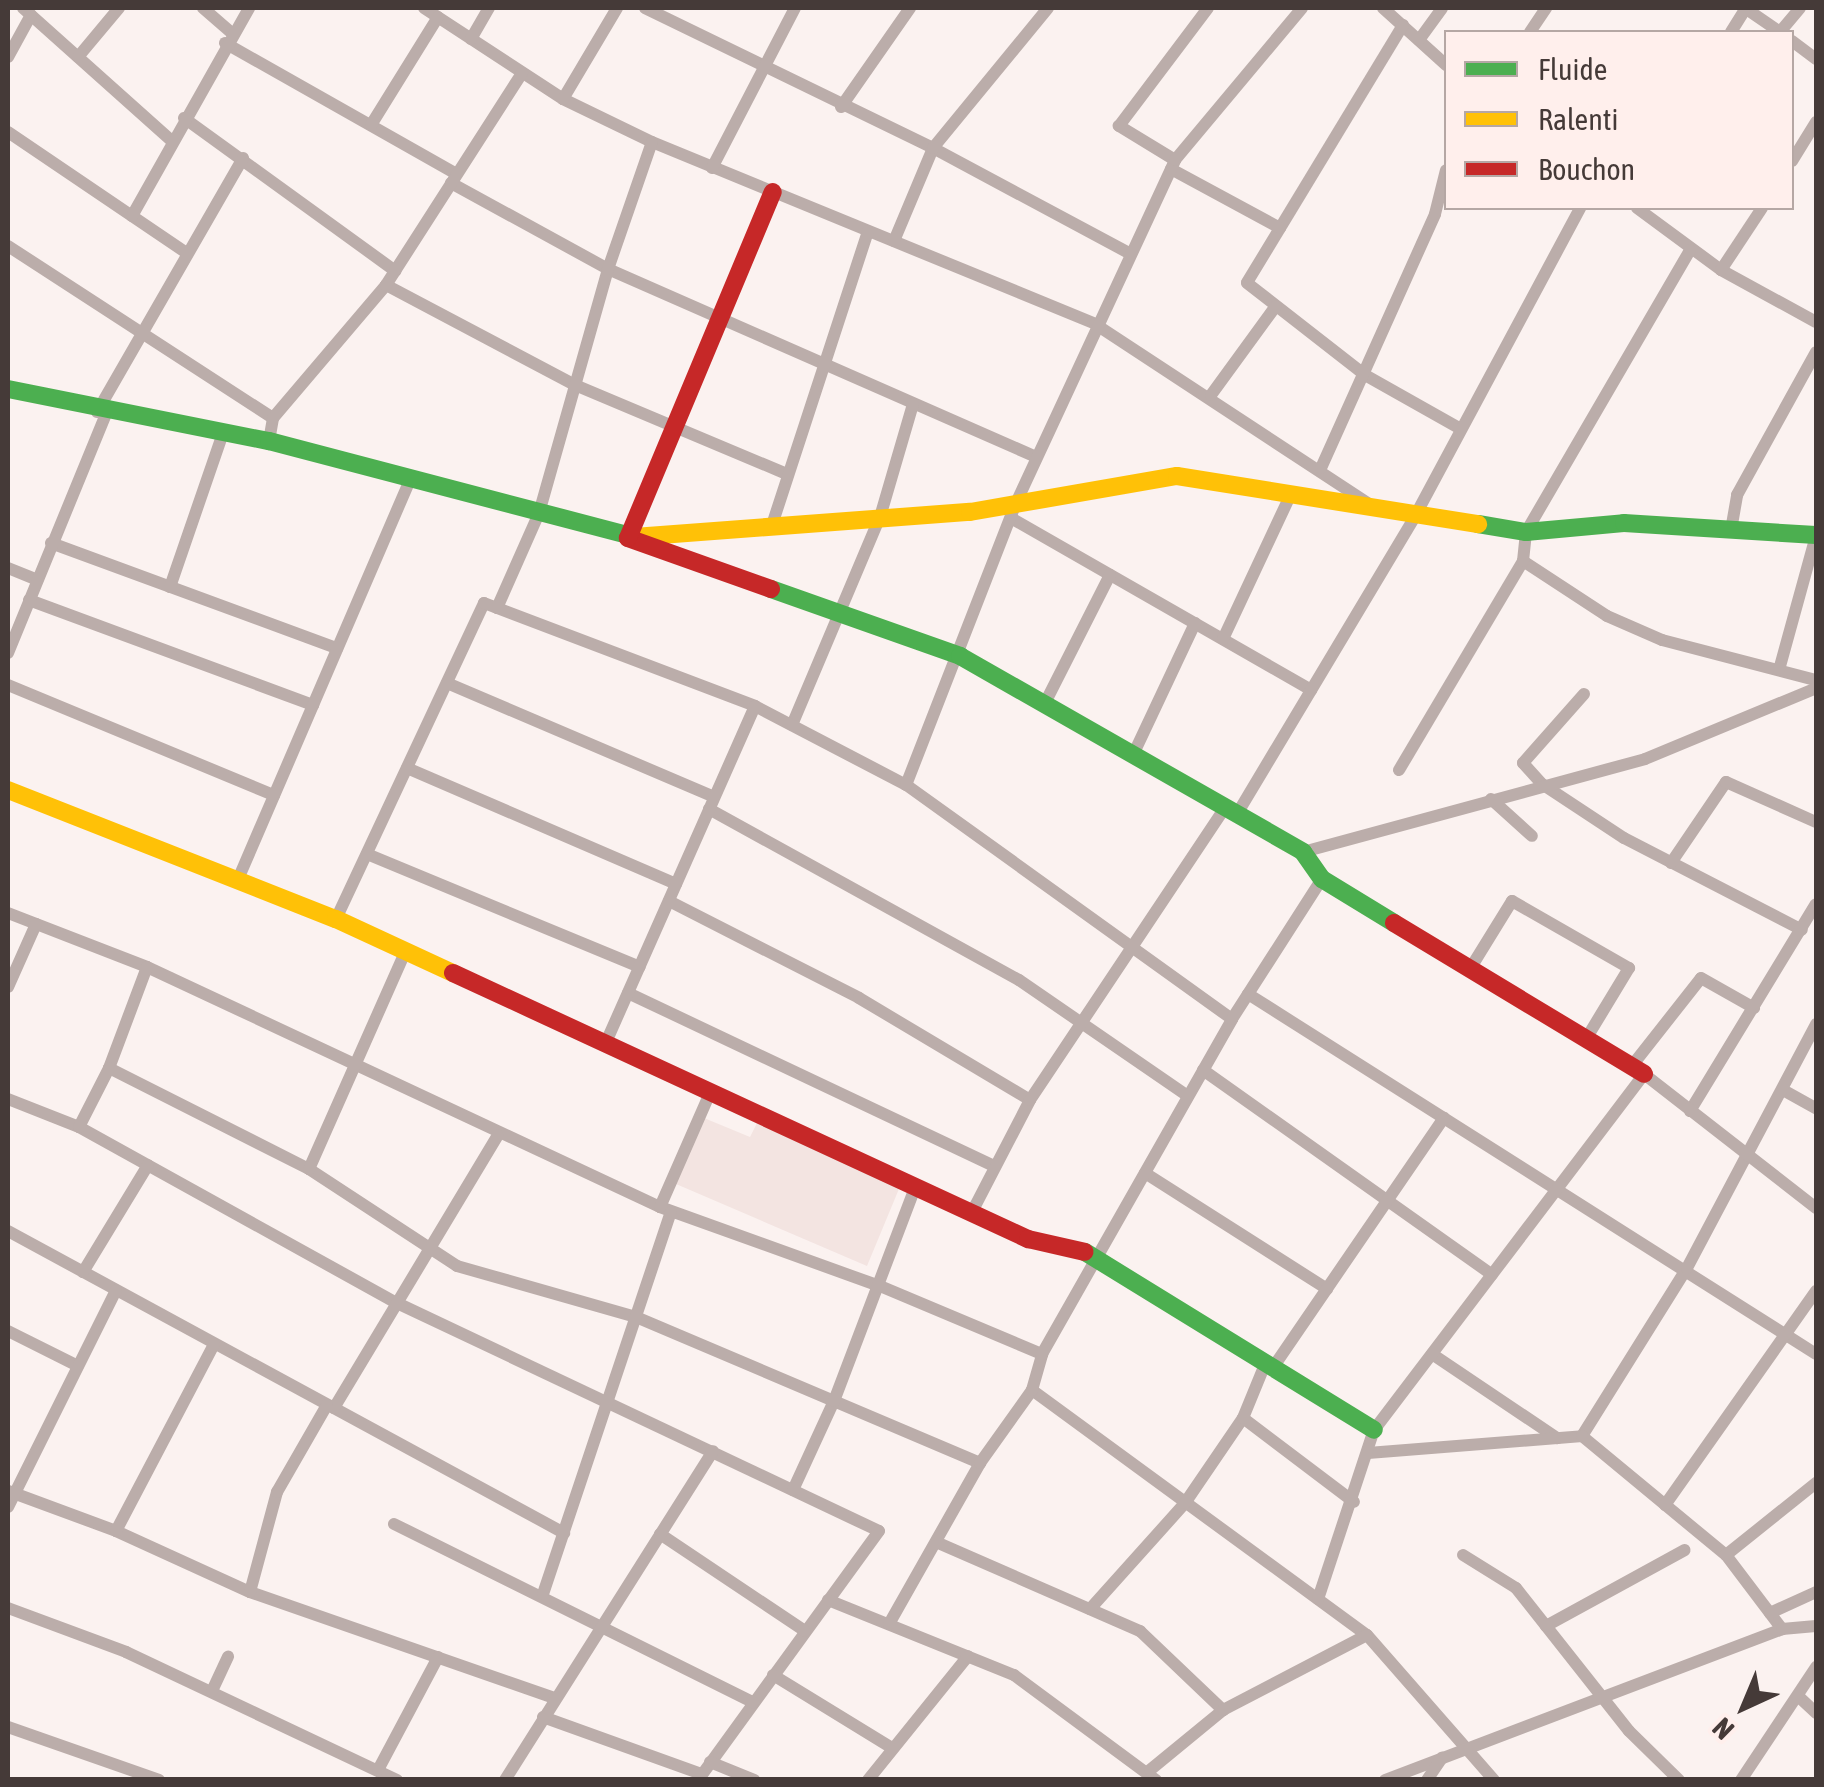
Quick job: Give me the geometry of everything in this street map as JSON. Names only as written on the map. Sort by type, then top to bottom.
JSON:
[{"type":"street","points":[[78,56],[119,8]]},
{"type":"street","points":[[204,8],[228,37],[608,269],[1036,457]]},
{"type":"street","points":[[132,216],[228,37],[249,8]]},
{"type":"street","points":[[424,8],[563,99],[652,142],[1095,324],[1211,395],[1369,504]]},
{"type":"street","points":[[470,39],[489,8]]},
{"type":"street","points":[[563,99],[617,8]]},
{"type":"street","points":[[644,8],[842,107],[934,148],[1130,253]]},
{"type":"street","points":[[712,168],[795,8]]},
{"type":"street","points":[[842,107],[910,8]]},
{"type":"street","points":[[894,241],[934,148],[1048,8]]},
{"type":"street","points":[[1208,8],[1119,126],[1173,164],[1280,228]]},
{"type":"street","points":[[906,785],[960,656],[1013,510],[1095,324],[1173,164],[1302,8]]},
{"type":"street","points":[[1384,8],[1444,63]]},
{"type":"street","points":[[1419,40],[1442,8]]},
{"type":"street","points":[[1531,30],[1546,8]]},
{"type":"street","points":[[1732,30],[1745,8],[1777,30]]},
{"type":"street","points":[[1782,30],[1800,8]]},
{"type":"street","points":[[8,57],[27,11],[172,141]]},
{"type":"street","points":[[371,125],[438,17]]},
{"type":"street","points":[[1403,25],[1247,283],[1365,375],[1462,429]]},
{"type":"street","points":[[1794,42],[1816,58]]},
{"type":"street","points":[[270,442],[272,418],[386,284],[522,72]]},
{"type":"street","points":[[184,118],[395,271]]},
{"type":"street","points":[[1794,158],[1816,122]]},
{"type":"street","points":[[8,132],[187,253]]},
{"type":"street","points":[[497,608],[539,512],[608,269],[652,142]]},
{"type":"street","points":[[8,653],[102,413],[140,337],[244,158]]},
{"type":"street","points":[[1320,468],[1435,214],[1444,178]]},
{"type":"street","points":[[628,538],[773,192]]},
{"type":"street","points":[[972,1212],[992,1165],[1030,1100],[1311,690],[1414,518],[1579,210]]},
{"type":"street","points":[[1640,210],[1690,250],[1816,322]]},
{"type":"street","points":[[1722,270],[1761,210]]},
{"type":"street","points":[[772,525],[821,364],[868,231]]},
{"type":"street","points":[[8,246],[140,337],[272,418]]},
{"type":"street","points":[[1398,770],[1523,561],[1526,532],[1690,250]]},
{"type":"street","points":[[386,284],[575,385],[674,430],[787,474]]},
{"type":"street","points":[[1211,395],[1276,306]]},
{"type":"street","points":[[1731,530],[1737,495],[1816,352]]},
{"type":"street","points":[[8,389],[102,413],[270,442],[539,512],[840,609],[960,656],[1303,852],[1322,879],[1638,1071],[1816,1208]]},
{"type":"street","points":[[792,725],[880,517],[913,404]]},
{"type":"street","points":[[170,587],[223,434]]},
{"type":"street","points":[[628,538],[1013,510],[1177,476],[1369,504],[1414,518],[1526,532],[1624,523],[1816,536],[1779,670]]},
{"type":"street","points":[[239,876],[410,478]]},
{"type":"street","points":[[1223,640],[1292,492]]},
{"type":"street","points":[[1013,510],[1110,575],[1311,690]]},
{"type":"street","points":[[51,544],[337,648]]},
{"type":"street","points":[[1523,561],[1607,616],[1662,640],[1816,680]]},
{"type":"street","points":[[8,568],[37,580]]},
{"type":"street","points":[[1044,704],[1110,575]]},
{"type":"street","points":[[28,600],[312,705]]},
{"type":"street","points":[[336,919],[484,603],[754,706],[906,785],[1138,947],[1232,1019]]},
{"type":"street","points":[[1133,755],[1195,624]]},
{"type":"street","points":[[447,682],[712,803],[1019,980],[1188,1096]]},
{"type":"street","points":[[8,686],[274,796]]},
{"type":"street","points":[[1303,852],[1645,759],[1816,688]]},
{"type":"street","points":[[1584,694],[1523,764],[1542,784],[1671,863],[1802,930]]},
{"type":"street","points":[[607,1040],[754,706]]},
{"type":"street","points":[[407,768],[676,884]]},
{"type":"street","points":[[1671,863],[1726,782],[1816,822]]},
{"type":"street","points":[[8,790],[239,876],[607,1040],[1028,1239],[1098,1255],[1374,1430]]},
{"type":"street","points":[[1491,799],[1532,836]]},
{"type":"street","points":[[366,854],[640,967]]},
{"type":"street","points":[[889,1624],[980,1464],[1032,1390],[1042,1354],[1232,1019],[1322,879]]},
{"type":"street","points":[[668,901],[859,998],[1030,1100]]},
{"type":"street","points":[[1470,969],[1512,901],[1629,968],[1586,1039]]},
{"type":"street","points":[[1690,1111],[1816,904]]},
{"type":"street","points":[[8,913],[147,967],[498,1136],[665,1210],[880,1286],[1042,1354]]},
{"type":"street","points":[[8,987],[36,924]]},
{"type":"street","points":[[309,1169],[405,952]]},
{"type":"street","points":[[79,1127],[109,1068],[147,967]]},
{"type":"street","points":[[1318,1599],[1354,1502],[1374,1430],[1557,1189],[1701,978],[1754,1008]]},
{"type":"street","points":[[628,993],[992,1165]]},
{"type":"street","points":[[1248,994],[1688,1268],[1816,1354]]},
{"type":"street","points":[[1582,1436],[1688,1268],[1816,1024]]},
{"type":"street","points":[[109,1068],[309,1169],[457,1266],[636,1317],[980,1464]]},
{"type":"street","points":[[1203,1070],[1492,1275]]},
{"type":"street","points":[[1783,1090],[1816,1108]]},
{"type":"street","points":[[544,1594],[636,1317],[665,1210],[711,1091]]},
{"type":"street","points":[[8,1100],[79,1127],[397,1303],[879,1531],[699,1777],[543,1717]]},
{"type":"street","points":[[1090,1609],[1185,1504],[1243,1418],[1270,1364],[1327,1289],[1444,1118]]},
{"type":"street","points":[[250,1592],[277,1492],[498,1136]]},
{"type":"street","points":[[83,1272],[148,1165]]},
{"type":"street","points":[[1145,1173],[1327,1289]]},
{"type":"street","points":[[793,1490],[834,1402],[915,1188]]},
{"type":"street","points":[[8,1234],[564,1533]]},
{"type":"street","points":[[116,1290],[10,1497],[116,1531],[250,1592],[554,1698]]},
{"type":"street","points":[[1665,1505],[1816,1290]]},
{"type":"street","points":[[8,1330],[78,1366]]},
{"type":"street","points":[[116,1531],[214,1344]]},
{"type":"street","points":[[1432,1354],[1557,1438]]},
{"type":"street","points":[[1032,1390],[1366,1636],[1494,1780]]},
{"type":"street","points":[[1243,1418],[1354,1502]]},
{"type":"street","points":[[1368,1453],[1582,1436],[1726,1555],[1782,1630]]},
{"type":"street","points":[[505,1780],[713,1452]]},
{"type":"street","points":[[1726,1555],[1816,1483]]},
{"type":"street","points":[[394,1524],[603,1623],[754,1702]]},
{"type":"street","points":[[660,1534],[805,1632]]},
{"type":"street","points":[[936,1542],[1140,1630],[1223,1710]]},
{"type":"street","points":[[1546,1626],[1686,1550]]},
{"type":"street","points":[[1463,1555],[1516,1588],[1602,1698],[1679,1780]]},
{"type":"street","points":[[1770,1613],[1816,1592]]},
{"type":"street","points":[[828,1600],[1014,1675],[1154,1775],[1223,1710],[1366,1636]]},
{"type":"street","points":[[8,1608],[212,1691],[397,1780]]},
{"type":"street","points":[[1385,1780],[1782,1630],[1816,1626]]},
{"type":"street","points":[[868,1780],[890,1746],[968,1656]]},
{"type":"street","points":[[212,1691],[228,1657]]},
{"type":"street","points":[[378,1770],[438,1658]]},
{"type":"street","points":[[1741,1780],[1816,1667]]},
{"type":"street","points":[[773,1675],[890,1746]]},
{"type":"street","points":[[1798,1696],[1816,1713]]},
{"type":"street","points":[[8,1728],[159,1780]]},
{"type":"street","points":[[1427,1780],[1442,1758]]},
{"type":"street","points":[[710,1762],[754,1780]]},
{"type":"shaded area","points":[[704,1118],[750,1137],[757,1123],[901,1184],[867,1266],[676,1184]]},
{"type":"traffic: fast","points":[[8,389],[269,441],[634,537]]},
{"type":"traffic: fast","points":[[1478,524],[1526,532],[1624,523],[1816,535]]},
{"type":"traffic: fast","points":[[771,589],[960,656],[1303,852],[1322,879],[1394,923]]},
{"type":"traffic: fast","points":[[1085,1252],[1374,1430]]},
{"type":"traffic: slow","points":[[634,537],[970,512],[1177,476],[1478,524]]},
{"type":"traffic: slow","points":[[8,790],[336,919],[453,973]]},
{"type":"traffic: jam","points":[[771,589],[628,538],[773,192]]},
{"type":"traffic: jam","points":[[1394,923],[1644,1074]]},
{"type":"traffic: jam","points":[[453,973],[1028,1239],[1085,1252]]}]
